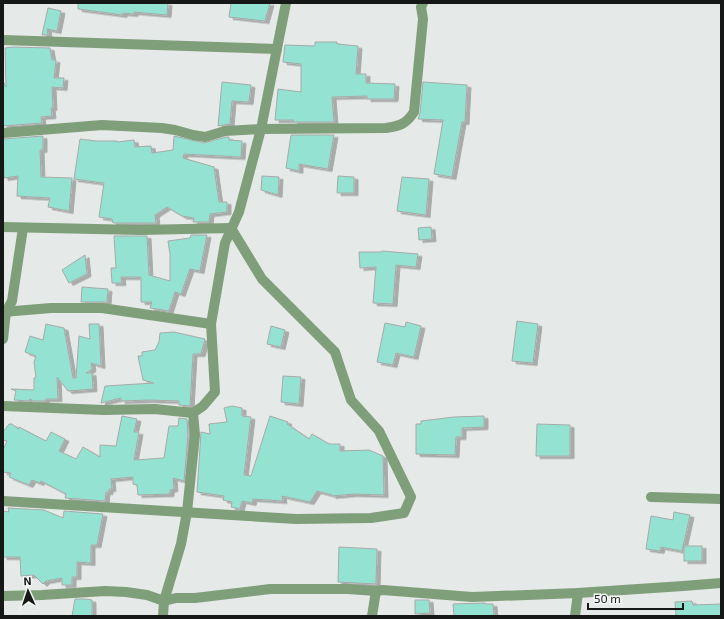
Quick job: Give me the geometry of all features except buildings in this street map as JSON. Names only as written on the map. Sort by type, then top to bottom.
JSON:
[{"type":"street","points":[[3,406],[104,410],[155,409],[193,414],[203,406],[215,392],[211,324],[225,244],[239,212],[261,129],[286,3]]},
{"type":"street","points":[[3,133],[102,125],[162,128],[205,136],[225,131],[261,129],[386,128],[399,126],[409,120],[414,112],[423,19],[421,7],[423,3]]},
{"type":"street","points":[[3,40],[277,49]]},
{"type":"street","points":[[3,227],[141,230],[231,228]]},
{"type":"street","points":[[3,339],[4,312],[12,301],[23,228]]},
{"type":"street","points":[[3,501],[296,519],[371,518],[404,513],[411,497],[379,431],[351,400],[335,352],[262,279],[231,228]]},
{"type":"street","points":[[4,312],[51,308],[102,308],[211,324]]},
{"type":"street","points":[[163,616],[164,601],[181,544],[187,512],[195,435],[193,414]]},
{"type":"street","points":[[651,497],[721,498]]},
{"type":"street","points":[[3,596],[105,591],[147,595],[164,601],[176,598],[195,598],[270,589],[348,589],[383,590],[472,597],[578,593],[721,583]]},
{"type":"street","points":[[372,616],[376,591]]},
{"type":"street","points":[[576,616],[578,593]]}]
